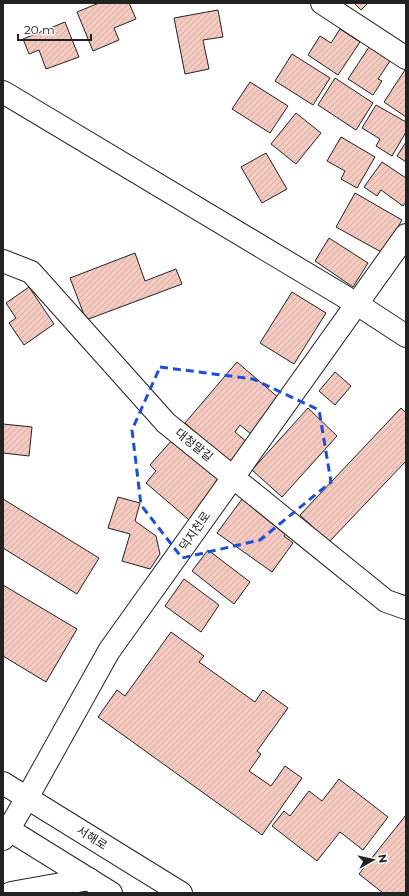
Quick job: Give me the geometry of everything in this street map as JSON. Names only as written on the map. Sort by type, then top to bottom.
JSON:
[{"type":"street","points":[[322,3],[406,58]]},
{"type":"street","points":[[3,92],[357,304],[406,336]]},
{"type":"street","name":"덕지천로","points":[[5,831],[28,798],[110,651],[233,476],[406,235]]},
{"type":"street","name":"대청말길","points":[[3,261],[31,272],[166,423],[386,601],[406,608]]},
{"type":"street","name":"서해로","points":[[3,783],[181,893]]},
{"type":"street","points":[[5,831],[111,893]]},
{"type":"street","points":[[11,893],[89,879]]},
{"type":"highlighted area","points":[[160,367],[253,379],[319,410],[331,482],[260,540],[182,558],[141,505],[132,430]]},
{"type":"building","points":[[99,3],[129,3],[136,19],[114,28],[119,40],[93,51],[77,12]]},
{"type":"building","points":[[354,3],[368,3],[361,10]]},
{"type":"building","points":[[218,10],[223,37],[203,40],[209,69],[185,74],[174,18]]},
{"type":"building","points":[[65,22],[79,57],[46,69],[39,50],[29,54],[23,39]]},
{"type":"building","points":[[340,29],[360,42],[338,75],[308,55],[320,36],[331,43]]},
{"type":"building","points":[[371,44],[392,58],[378,79],[382,81],[373,95],[348,79]]},
{"type":"building","points":[[292,54],[330,78],[313,105],[275,81]]},
{"type":"building","points":[[406,70],[406,117],[384,102]]},
{"type":"building","points":[[335,78],[373,103],[356,130],[318,105]]},
{"type":"building","points":[[250,82],[288,106],[270,133],[232,109]]},
{"type":"building","points":[[376,105],[406,122],[406,132],[392,156],[376,146],[380,139],[362,128]]},
{"type":"building","points":[[296,113],[321,133],[296,164],[271,144]]},
{"type":"building","points":[[341,137],[375,157],[357,188],[341,179],[345,171],[327,161]]},
{"type":"building","points":[[406,142],[406,162],[397,156]]},
{"type":"building","points":[[266,153],[287,189],[262,203],[241,167]]},
{"type":"building","points":[[382,162],[406,178],[406,202],[403,206],[381,190],[377,196],[364,187]]},
{"type":"building","points":[[355,193],[402,220],[383,253],[336,227]]},
{"type":"building","points":[[329,238],[368,263],[353,287],[315,261]]},
{"type":"building","points":[[135,253],[145,281],[176,269],[182,284],[86,320],[70,278]]},
{"type":"building","points":[[29,287],[54,324],[24,345],[9,323],[16,318],[6,303]]},
{"type":"building","points":[[292,292],[326,313],[294,364],[260,343]]},
{"type":"building","points":[[237,362],[280,399],[251,434],[240,425],[235,432],[248,443],[231,463],[185,423]]},
{"type":"building","points":[[335,372],[351,386],[335,405],[319,391]]},
{"type":"building","points":[[308,408],[337,436],[282,497],[252,470]]},
{"type":"building","points":[[401,408],[406,413],[406,461],[329,542],[300,515]]},
{"type":"building","points":[[3,424],[32,427],[29,456],[3,453]]},
{"type":"building","points":[[173,439],[222,481],[189,520],[146,483],[156,471],[150,465]]},
{"type":"building","points":[[245,495],[290,528],[284,536],[293,543],[272,572],[217,533]]},
{"type":"building","points":[[118,497],[140,503],[135,521],[156,536],[160,554],[150,569],[122,561],[130,534],[108,528]]},
{"type":"building","points":[[3,499],[99,558],[77,594],[3,548]]},
{"type":"building","points":[[208,550],[250,582],[234,604],[192,571]]},
{"type":"building","points":[[184,579],[219,605],[201,632],[165,606]]},
{"type":"building","points":[[3,585],[77,629],[46,682],[3,656]]},
{"type":"building","points":[[171,632],[204,656],[199,662],[255,702],[263,690],[288,708],[257,751],[261,754],[249,771],[271,786],[285,766],[302,778],[262,835],[98,717],[117,690],[125,696]]},
{"type":"building","points":[[339,779],[388,817],[363,850],[340,832],[317,861],[272,826],[284,811],[290,816],[309,791],[322,801]]},
{"type":"building","points":[[406,815],[406,893],[383,893],[359,874]]}]
